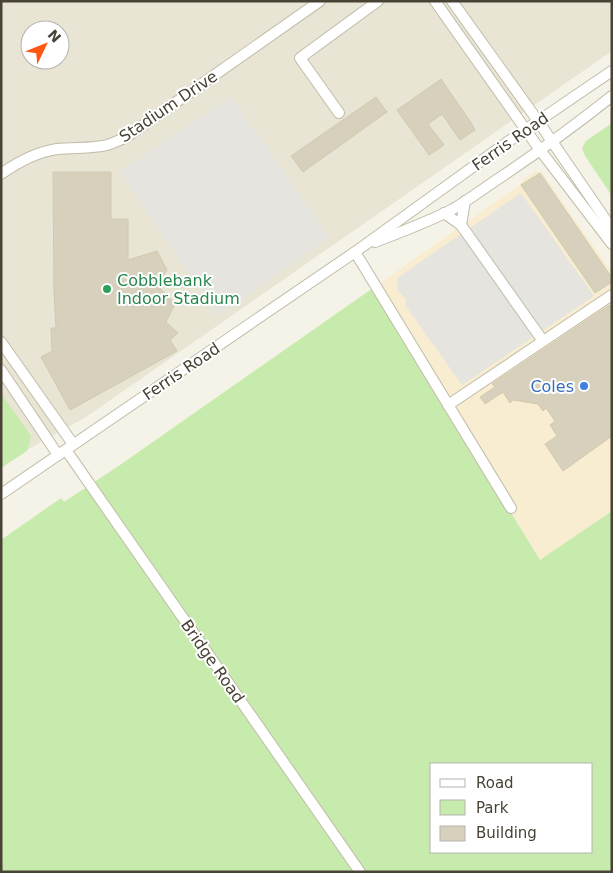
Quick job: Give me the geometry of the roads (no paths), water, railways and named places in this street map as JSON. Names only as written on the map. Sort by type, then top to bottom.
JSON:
[{"type":"street","name":"Stadium Drive","points":[[1,174],[29,157],[44,152],[56,149],[106,146],[125,138],[320,1]]},
{"type":"street","points":[[338,114],[300,58],[378,1]]},
{"type":"street","points":[[435,1],[540,150],[612,244]]},
{"type":"street","points":[[452,1],[612,229]]},
{"type":"street","name":"Ferris Road","points":[[1,494],[358,250],[612,71]]},
{"type":"street","name":"Ferris Road","points":[[358,250],[453,209],[552,142],[612,96]]},
{"type":"street","points":[[461,225],[465,201]]},
{"type":"street","points":[[444,213],[461,225],[543,341]]},
{"type":"street","points":[[358,250],[448,405],[511,508]]},
{"type":"street","points":[[448,405],[612,295]]},
{"type":"street","name":"Bridge Road","points":[[1,342],[66,450],[360,872]]},
{"type":"street","name":"Bridge Road","points":[[1,370],[66,450]]},
{"type":"place","name":"Cobblebank Indoor Stadium","points":[[107,289]]},
{"type":"place","name":"Coles","points":[[584,386]]}]
